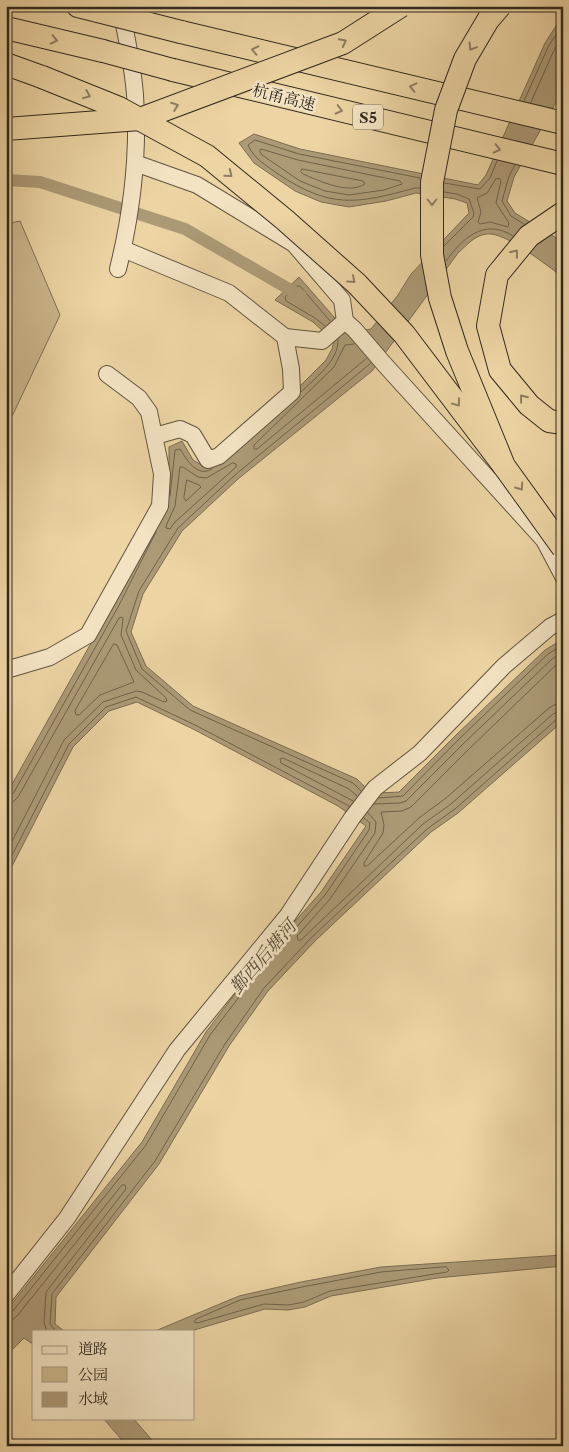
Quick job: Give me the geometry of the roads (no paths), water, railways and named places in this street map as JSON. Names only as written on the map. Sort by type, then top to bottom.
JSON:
[{"type":"highway","points":[[6,128],[140,119],[343,43],[401,6]]},
{"type":"highway","points":[[500,6],[488,20],[465,59],[446,110],[432,182],[432,255],[440,298],[457,351],[504,466]]},
{"type":"highway","name":"S5","points":[[88,9],[563,123]]},
{"type":"highway","name":"杭甬高速","points":[[6,28],[563,164]]},
{"type":"highway","points":[[6,64],[119,108],[208,156],[285,220],[357,284],[404,334],[504,466],[563,548]]},
{"type":"highway","points":[[563,213],[529,236],[497,275],[488,326],[500,370],[529,405],[548,421],[563,423]]},
{"type":"street","points":[[118,269],[134,182],[136,145],[135,94],[121,6]]},
{"type":"street","points":[[135,164],[198,185],[294,244],[342,300],[350,325],[544,540],[563,576]]},
{"type":"street","points":[[124,244],[229,293],[285,337],[322,341],[350,325]]},
{"type":"street","points":[[156,436],[180,429],[193,436],[208,460],[219,456],[292,392],[291,369],[285,337]]},
{"type":"street","points":[[6,670],[50,657],[88,635],[160,506],[162,474],[156,436],[149,412],[139,398],[107,374]]},
{"type":"street","points":[[6,1295],[67,1218],[177,1050],[288,915],[352,818],[375,788],[420,754],[504,666],[550,627],[563,620]]},
{"type":"water","points":[[563,15],[563,90],[514,177],[507,201],[515,213],[563,242],[563,277],[526,250],[504,238],[486,234],[471,241],[458,253],[372,371],[238,479],[182,531],[143,594],[131,632],[146,666],[193,706],[357,779],[367,788],[376,792],[399,792],[545,650],[563,639],[563,721],[458,813],[431,832],[315,941],[268,991],[229,1046],[159,1164],[56,1297],[55,1324],[63,1330],[32,1330],[32,1344],[24,1338],[6,1356],[6,1311],[142,1142],[206,1032],[265,955],[321,892],[366,826],[338,806],[195,730],[137,702],[109,711],[73,747],[6,878],[6,795],[113,604],[169,471],[169,447],[182,441],[193,460],[205,467],[297,389],[326,360],[334,341],[313,322],[275,300],[299,277],[348,333],[371,329],[398,295],[411,274],[469,213],[467,203],[455,199],[416,193],[386,201],[349,207],[321,202],[295,191],[254,163],[239,143],[254,134],[300,149],[478,185],[486,175],[545,43]]},
{"type":"water","points":[[563,1255],[563,1266],[437,1278],[331,1296],[305,1307],[288,1310],[265,1309],[194,1330],[157,1330],[239,1296],[381,1267]]},
{"type":"water","points":[[105,1420],[135,1420],[157,1446],[127,1446]]},
{"type":"waterway","points":[[6,180],[40,182],[185,229],[301,296]]},
{"type":"water label","name":"鄞西后塘河","points":[[263,957]]}]
